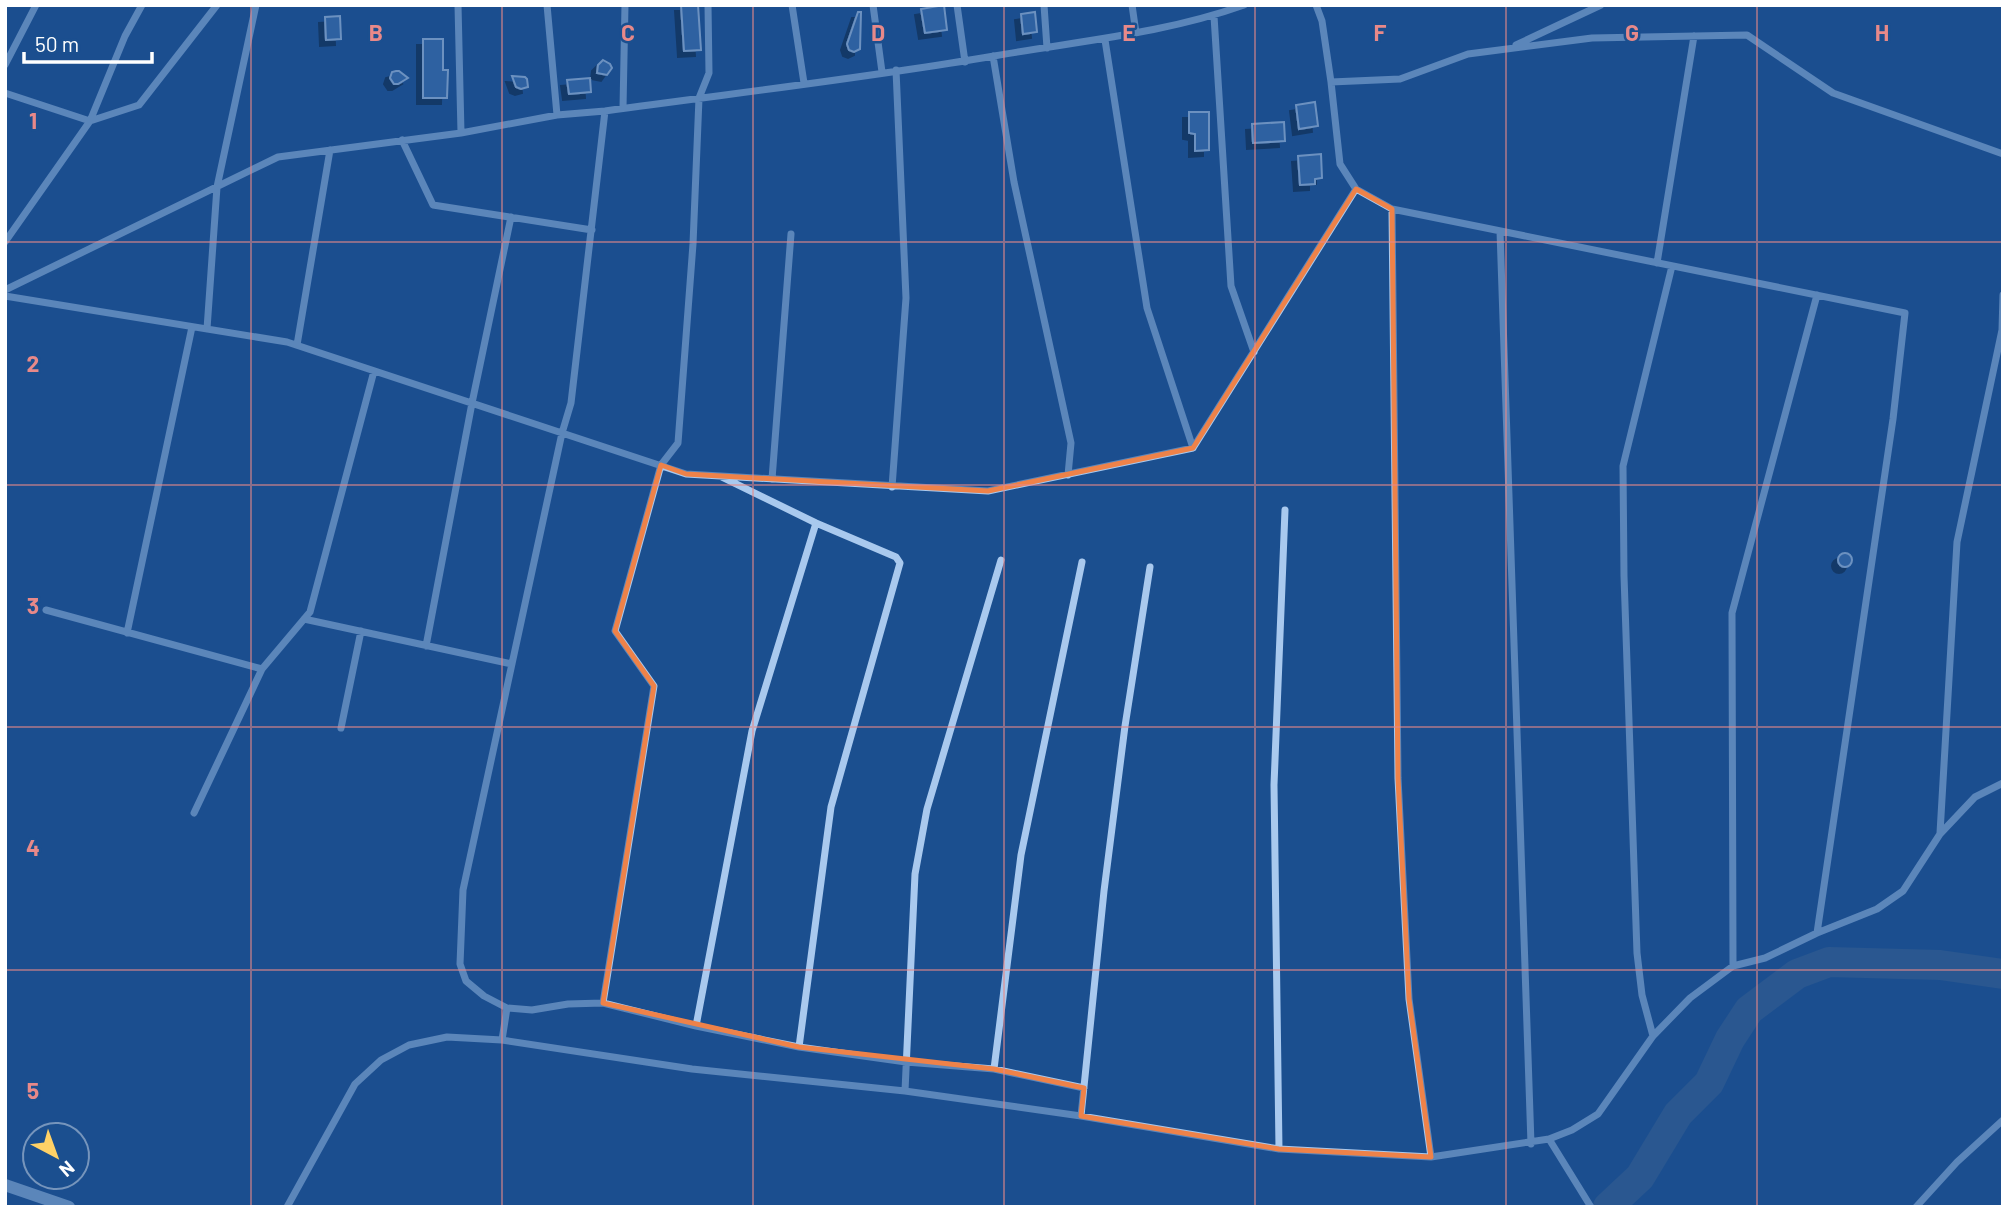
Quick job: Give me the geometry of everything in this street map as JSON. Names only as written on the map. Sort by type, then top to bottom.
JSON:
[{"type":"street","points":[[5,65],[36,5]]},
{"type":"street","points":[[5,242],[90,121],[125,36],[142,5]]},
{"type":"street","points":[[5,93],[90,121],[139,105],[217,5]]},
{"type":"street","points":[[206,329],[217,187],[256,5]]},
{"type":"street","points":[[458,5],[461,133]]},
{"type":"street","points":[[547,5],[557,116]]},
{"type":"street","points":[[623,108],[625,5]]},
{"type":"street","points":[[603,1003],[654,686],[615,631],[661,465],[678,443],[693,244],[699,98],[709,73],[708,5]]},
{"type":"street","points":[[792,5],[804,83]]},
{"type":"street","points":[[873,5],[882,72]]},
{"type":"street","points":[[957,5],[965,62]]},
{"type":"street","points":[[1044,5],[1047,48]]},
{"type":"street","points":[[1132,5],[1136,33]]},
{"type":"street","points":[[5,290],[278,157],[461,133],[557,116],[965,62],[1105,40],[1214,16],[1244,5]]},
{"type":"street","points":[[1316,5],[1322,21],[1340,164],[1356,188],[1392,209],[1905,313],[1894,419],[1818,933]]},
{"type":"street","points":[[1509,48],[1601,5]]},
{"type":"street","points":[[1214,16],[1231,286],[1254,352]]},
{"type":"street","points":[[1331,82],[1401,79],[1468,54],[1592,38],[1747,34],[1833,93],[2003,154]]},
{"type":"street","points":[[1657,263],[1694,36]]},
{"type":"street","points":[[1105,40],[1147,308],[1193,449]]},
{"type":"street","points":[[992,56],[1014,182],[1071,443],[1069,475]]},
{"type":"street","points":[[892,486],[906,298],[896,70]]},
{"type":"street","points":[[605,111],[571,403],[562,433],[463,890],[460,964],[466,981],[484,996],[507,1008],[532,1010],[568,1004],[603,1003],[799,1047],[906,1062],[994,1069],[1084,1088]]},
{"type":"street","points":[[402,140],[433,205],[592,230]]},
{"type":"street","points":[[297,345],[330,150]]},
{"type":"street","points":[[5,296],[297,345],[686,474],[988,491],[1193,449],[1356,188]]},
{"type":"street","points":[[1392,209],[1399,792],[1409,999],[1431,1157]]},
{"type":"street","points":[[426,646],[510,217]]},
{"type":"street","points":[[1500,231],[1531,1144]]},
{"type":"street","points":[[772,479],[791,234]]},
{"type":"street","points":[[1653,1036],[1642,995],[1637,953],[1624,576],[1623,466],[1672,266]]},
{"type":"street","points":[[1733,966],[1732,613],[1818,295]]},
{"type":"street","points":[[1940,834],[1958,542],[2002,330],[2003,295]]},
{"type":"street","points":[[127,633],[192,327]]},
{"type":"street","points":[[194,813],[262,669],[310,611],[374,370]]},
{"type":"street","points":[[716,474],[816,523],[896,557],[900,563],[831,807],[799,1047]]},
{"type":"street","points":[[1279,1149],[1274,785],[1285,510]]},
{"type":"street","points":[[696,1026],[752,731],[816,523]]},
{"type":"street","points":[[905,1091],[915,874],[927,809],[1001,561]]},
{"type":"street","points":[[994,1069],[1021,855],[1082,562]]},
{"type":"street","points":[[1081,1116],[1104,891],[1150,567]]},
{"type":"street","points":[[46,610],[262,669]]},
{"type":"street","points":[[304,619],[512,664]]},
{"type":"street","points":[[341,728],[361,631]]},
{"type":"street","points":[[287,1207],[355,1084],[381,1060],[410,1045],[447,1037],[502,1040],[692,1069],[905,1091],[1081,1116],[1279,1149],[1431,1157],[1531,1144],[1572,1130],[1598,1114],[1653,1036],[1690,998],[1733,966],[1765,958],[1877,909],[1903,891],[1940,834],[1975,797],[2003,782]]},
{"type":"street","points":[[502,1040],[507,1008]]},
{"type":"street","points":[[1916,1207],[1957,1162],[2003,1120]]},
{"type":"street","points":[[1549,1139],[1591,1207]]},
{"type":"street","points":[[5,1185],[69,1207]]},
{"type":"highlighted area","points":[[1356,189],[1392,209],[1398,778],[1409,999],[1431,1157],[1279,1149],[1081,1116],[1084,1088],[994,1069],[799,1047],[603,1003],[654,686],[615,631],[661,465],[686,474],[988,491],[1193,448]]},
{"type":"building","points":[[681,5],[698,5],[701,50],[684,51]]},
{"type":"building","points":[[944,5],[947,30],[925,33],[921,9]]},
{"type":"building","points":[[858,12],[861,12],[860,49],[854,52],[849,50],[847,44]]},
{"type":"building","points":[[1035,12],[1037,32],[1023,34],[1021,14]]},
{"type":"building","points":[[340,16],[341,39],[326,40],[325,17]]},
{"type":"building","points":[[423,39],[443,39],[443,70],[448,70],[447,98],[423,98]]},
{"type":"building","points":[[603,60],[612,68],[607,75],[597,73],[598,65]]},
{"type":"building","points":[[399,71],[408,78],[394,84],[390,78],[392,72]]},
{"type":"building","points":[[512,76],[525,77],[528,87],[516,87]]},
{"type":"building","points":[[590,78],[591,92],[569,94],[567,80]]},
{"type":"building","points":[[1315,102],[1318,126],[1299,129],[1296,105]]},
{"type":"building","points":[[1189,112],[1209,112],[1209,150],[1195,151],[1195,134],[1189,133]]},
{"type":"building","points":[[1284,122],[1285,141],[1253,143],[1252,124]]},
{"type":"building","points":[[1321,154],[1322,178],[1315,179],[1315,184],[1300,185],[1298,156]]},
{"type":"building","points":[[1845,553],[1850,555],[1850,565],[1845,567],[1840,565],[1838,560],[1840,555]]},
{"type":"waterway","points":[[1608,1207],[1640,1177],[1678,1114],[1709,1083],[1730,1039],[1749,1010],[1797,974],[1829,962],[1940,965],[2003,974]]}]
